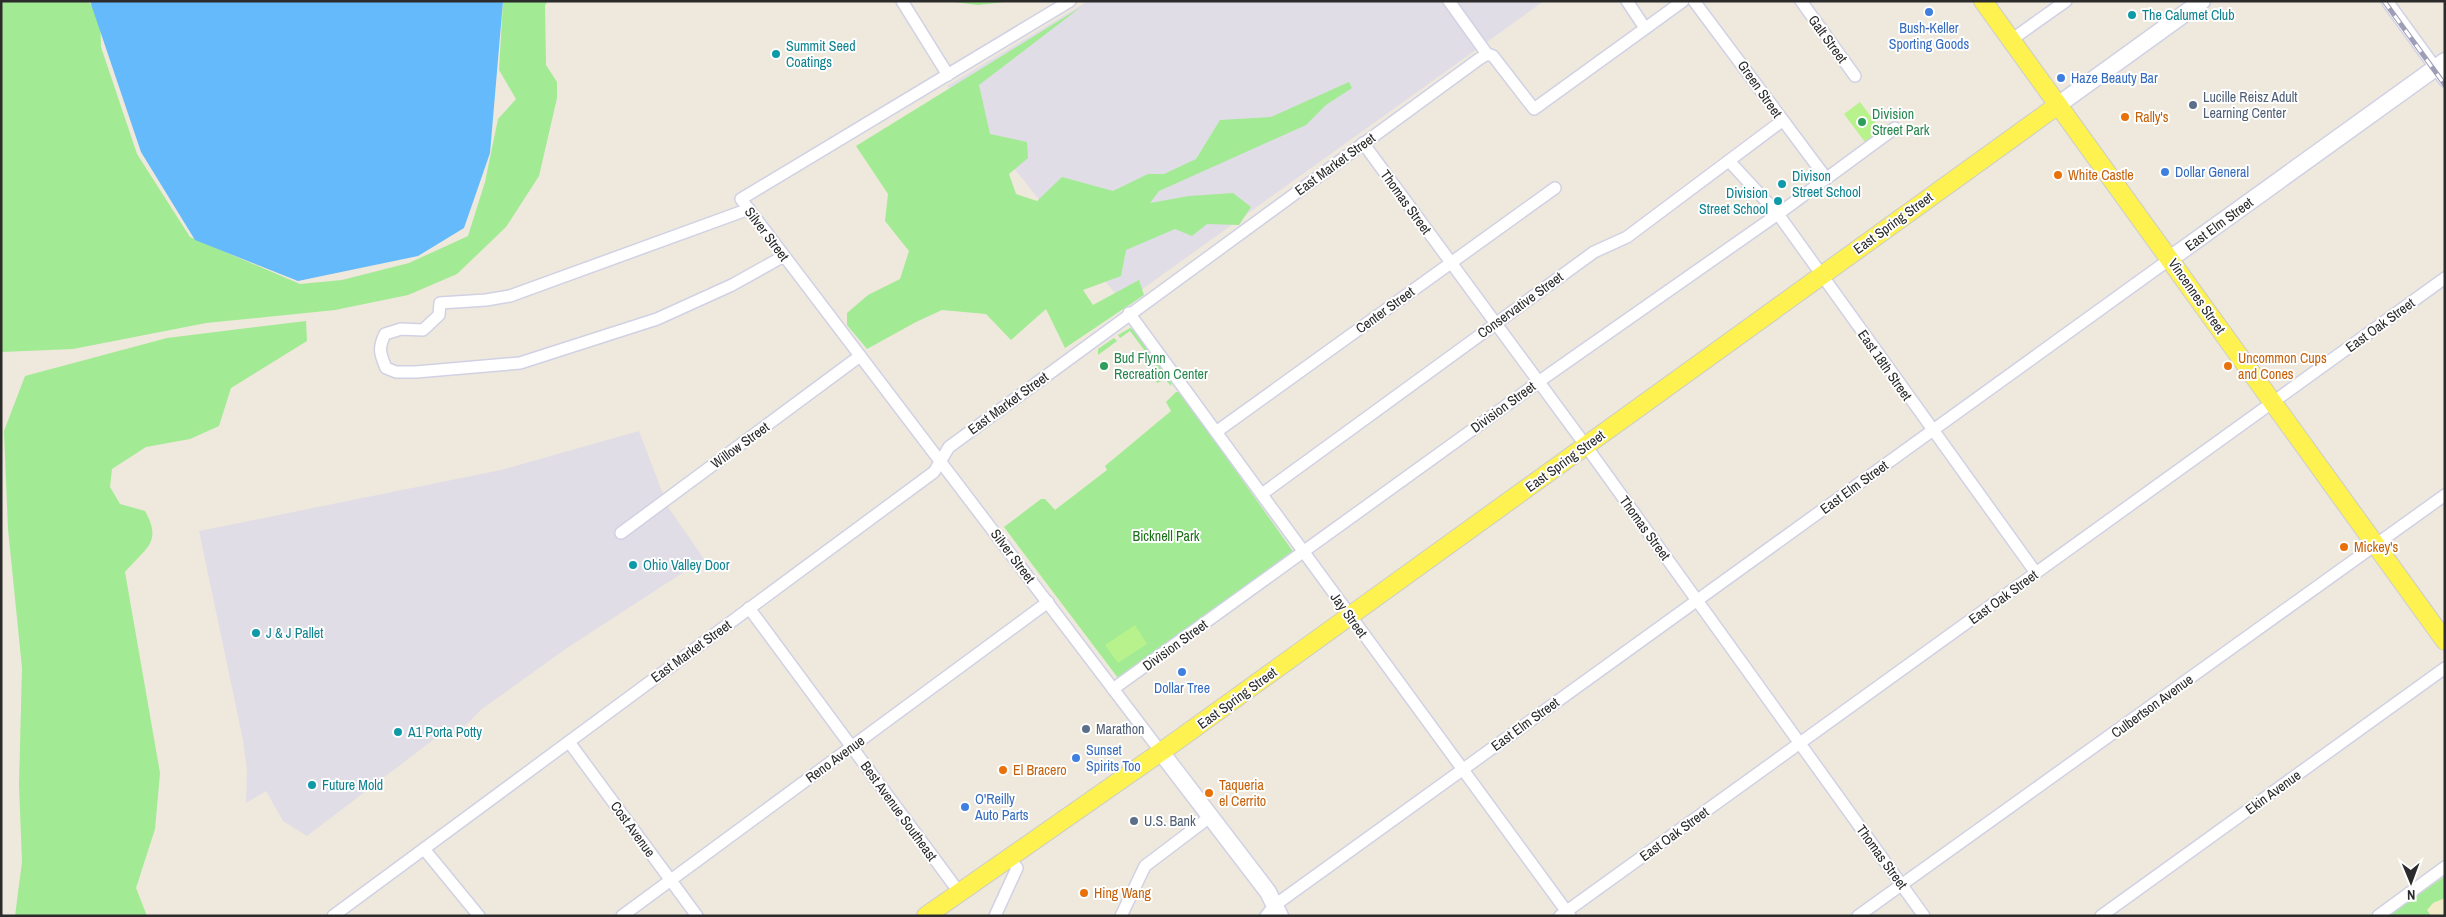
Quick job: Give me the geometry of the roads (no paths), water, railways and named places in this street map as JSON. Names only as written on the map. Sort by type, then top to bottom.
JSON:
[{"type":"main road","name":"Vincennes Street","points":[[1983,1],[2445,641]]},
{"type":"main road","name":"East Spring Street","points":[[926,916],[1161,752],[2202,1]]},
{"type":"main road","name":"East Elm Street","points":[[2170,259],[2441,70]]},
{"type":"main road","name":"Silver Street","points":[[1161,752],[1268,892],[1274,912]]},
{"type":"street","points":[[902,1],[948,75],[1070,1]]},
{"type":"street","points":[[1449,1],[1487,54],[1500,64],[1534,110],[1682,1]]},
{"type":"street","points":[[1627,1],[1646,28]]},
{"type":"street","name":"Green Street","points":[[1694,1],[1826,178]]},
{"type":"street","name":"Galt Street","points":[[1801,1],[1855,76]]},
{"type":"street","points":[[2010,40],[2066,1]]},
{"type":"street","points":[[2387,1],[2441,70]]},
{"type":"street","name":"East Market Street","points":[[333,916],[934,472],[949,447],[1129,313],[1487,54]]},
{"type":"street","name":"Silver Street","points":[[948,75],[741,199],[1161,752]]},
{"type":"street","name":"Conservative Street","points":[[1262,494],[1494,323],[1594,252],[1627,237],[1782,121]]},
{"type":"street","name":"Division Street","points":[[1113,689],[1539,382],[1778,214],[1895,128]]},
{"type":"street","name":"Thomas Street","points":[[1363,143],[1586,446],[1924,916]]},
{"type":"street","name":"East 18th Street","points":[[1729,161],[1778,214],[1932,431],[2036,573]]},
{"type":"street","name":"Center Street","points":[[1216,432],[1555,188]]},
{"type":"street","points":[[749,209],[510,296],[486,300],[440,303],[439,315],[423,330],[401,329],[385,334],[380,344],[380,354],[386,368],[396,372],[520,363],[657,319],[732,285],[784,256]]},
{"type":"street","name":"East Elm Street","points":[[1274,912],[1463,769],[2170,259]]},
{"type":"street","name":"East Oak Street","points":[[1566,914],[2445,278]]},
{"type":"street","name":"Jay Street","points":[[1129,313],[1463,769],[1566,914]]},
{"type":"street","name":"Willow Street","points":[[620,533],[860,356]]},
{"type":"street","name":"Culbertson Avenue","points":[[1858,916],[2445,495]]},
{"type":"street","name":"Reno Avenue","points":[[622,916],[1048,602]]},
{"type":"street","name":"Best Avenue Southeast","points":[[749,608],[959,892]]},
{"type":"street","name":"Ekin Avenue","points":[[2101,916],[2445,668]]},
{"type":"street","name":"Cost Avenue","points":[[569,742],[697,916]]},
{"type":"street","points":[[1121,916],[1145,866],[1211,816]]},
{"type":"street","points":[[424,848],[479,916]]},
{"type":"street","points":[[995,916],[1017,868],[1009,857]]},
{"type":"street","points":[[2378,916],[2445,867]]},
{"type":"water","points":[[90,1],[503,1],[490,153],[464,228],[418,256],[298,281],[195,240],[141,152]]},
{"type":"railway","points":[[2384,1],[2445,85]]},
{"type":"place","name":"Bush-Keller Sporting Goods","points":[[1929,12]]},
{"type":"place","name":"The Calumet Club","points":[[2132,15]]},
{"type":"place","name":"Summit Seed Coatings","points":[[776,54]]},
{"type":"place","name":"Haze Beauty Bar","points":[[2061,78]]},
{"type":"place","name":"Lucille Reisz Adult Learning Center","points":[[2193,105]]},
{"type":"place","name":"Rally's","points":[[2125,117]]},
{"type":"place","name":"Division Street Park","points":[[1862,122]]},
{"type":"place","name":"Dollar General","points":[[2165,172]]},
{"type":"place","name":"White Castle","points":[[2058,175]]},
{"type":"place","name":"Divison Street School","points":[[1782,184]]},
{"type":"place","name":"Division Street School","points":[[1778,201]]},
{"type":"place","name":"Bud Flynn Recreation Center","points":[[1104,366]]},
{"type":"place","name":"Uncommon Cups and Cones","points":[[2228,366]]},
{"type":"place","name":"Mickey's","points":[[2344,547]]},
{"type":"place","name":"Ohio Valley Door","points":[[633,565]]},
{"type":"place","name":"J & J Pallet","points":[[256,633]]},
{"type":"place","name":"Dollar Tree","points":[[1182,672]]},
{"type":"place","name":"Marathon","points":[[1086,729]]},
{"type":"place","name":"A1 Porta Potty","points":[[398,732]]},
{"type":"place","name":"Sunset Spirits Too","points":[[1076,758]]},
{"type":"place","name":"El Bracero","points":[[1003,770]]},
{"type":"place","name":"Future Mold","points":[[312,785]]},
{"type":"place","name":"Taqueria el Cerrito","points":[[1209,793]]},
{"type":"place","name":"O'Reilly Auto Parts","points":[[965,807]]},
{"type":"place","name":"U.S. Bank","points":[[1134,821]]},
{"type":"place","name":"Hing Wang","points":[[1084,893]]},
{"type":"park label","name":"Bicknell Park","points":[[1166,536]]}]
